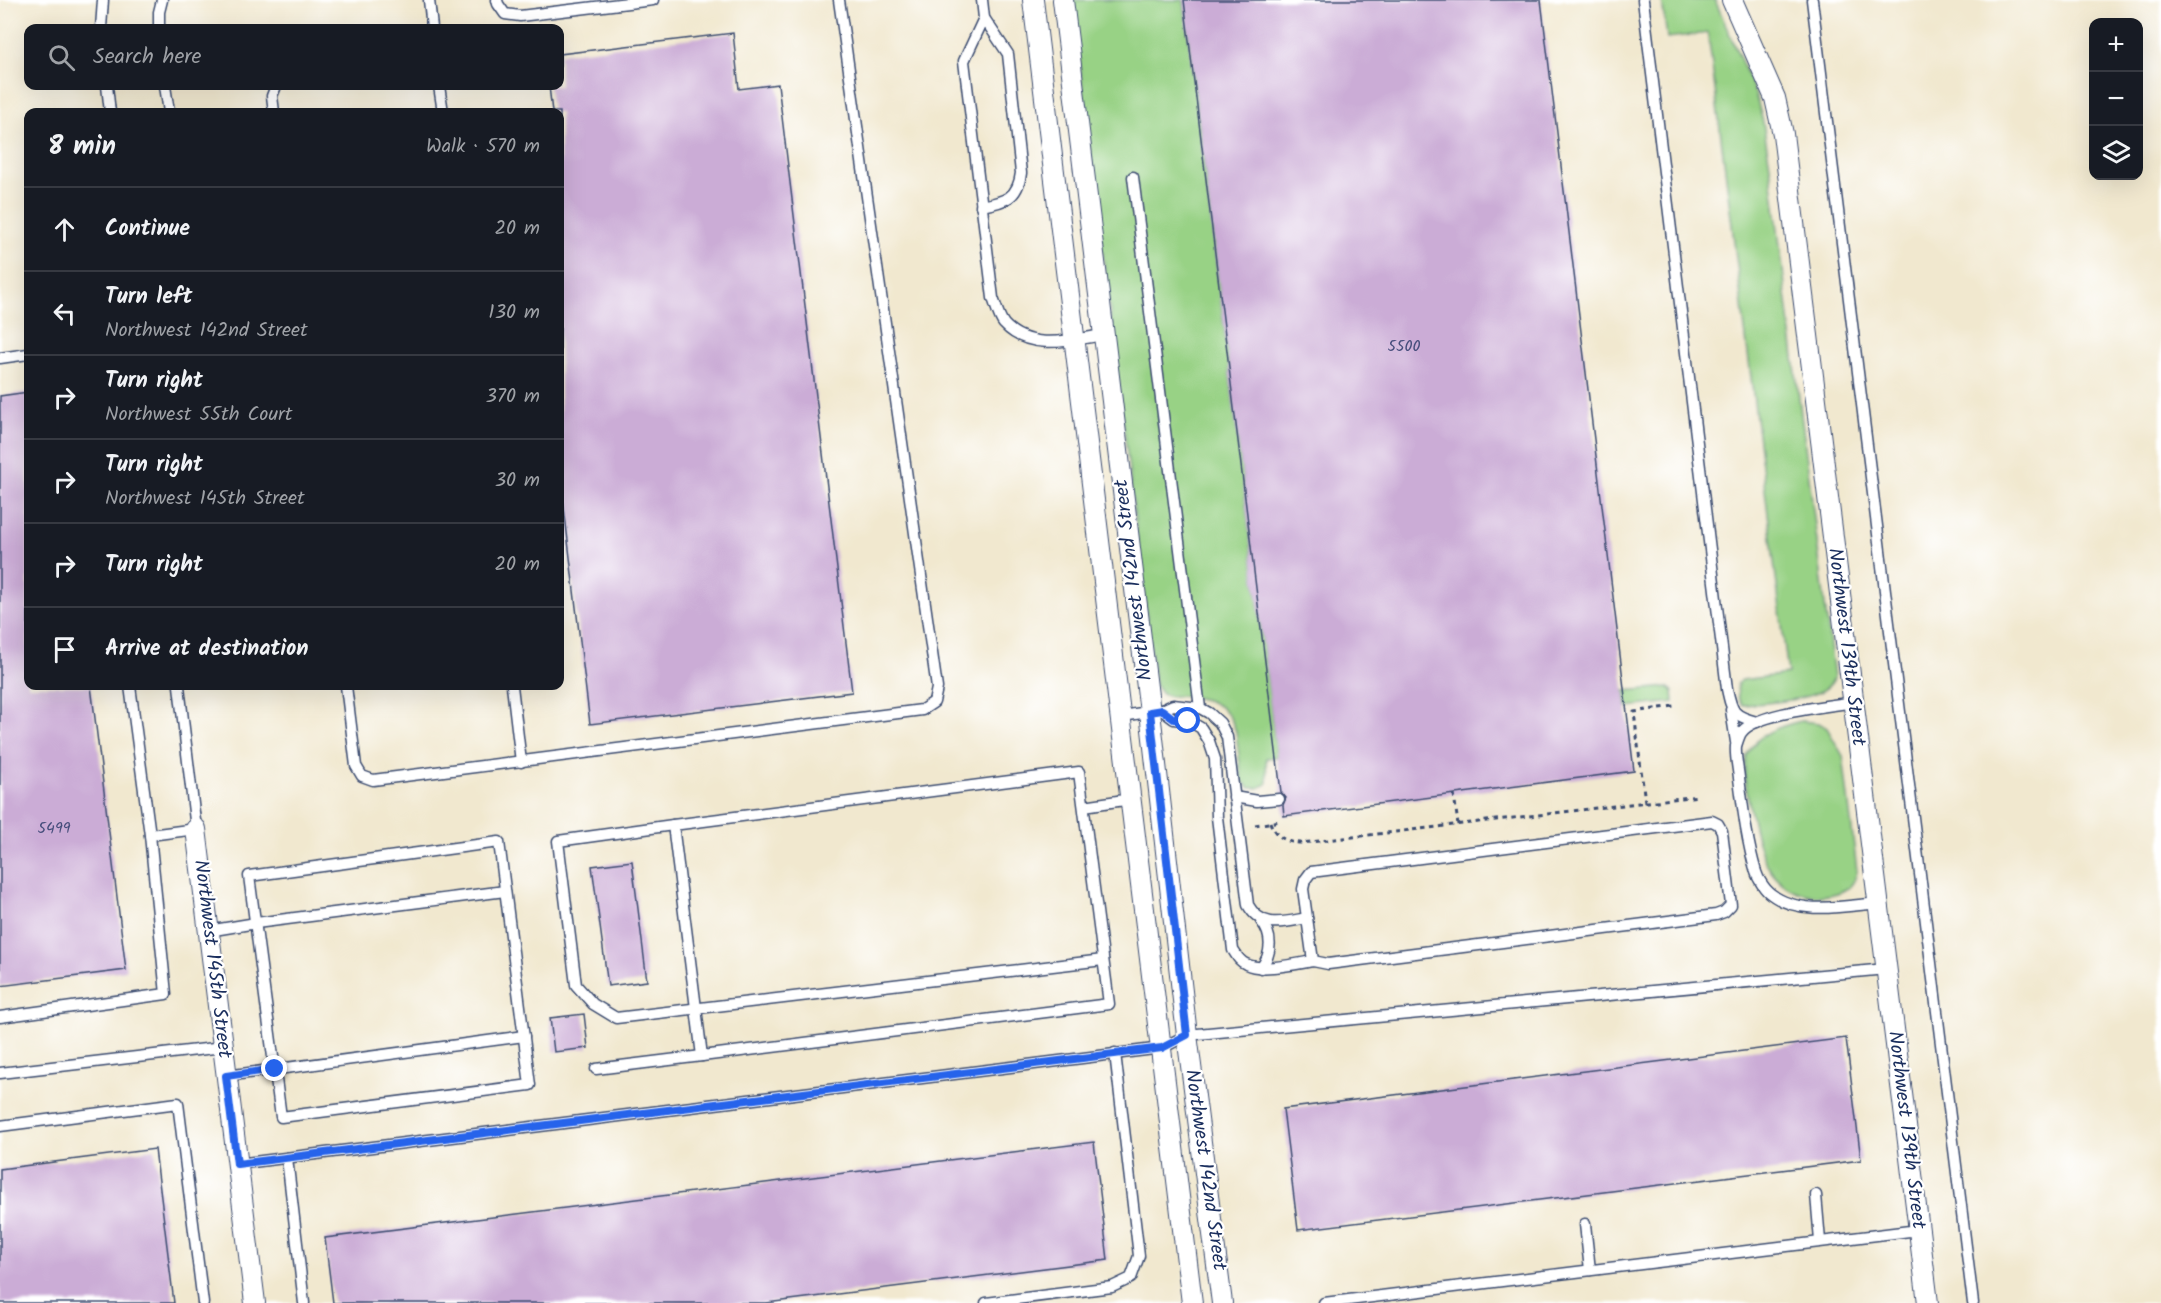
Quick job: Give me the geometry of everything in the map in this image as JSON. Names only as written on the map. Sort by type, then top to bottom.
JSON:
[{"type":"street","name":"Northwest 142nd Street","points":[[1033,0],[1192,1303]]},
{"type":"street","name":"Northwest 142nd Street","points":[[1063,0],[1103,335],[1156,711],[1187,1035],[1222,1303]]},
{"type":"street","name":"Northwest 139th Street","points":[[1732,0],[1775,98],[1783,134],[1928,1303]]},
{"type":"street","name":"Northwest 145th Street","points":[[196,828],[255,1303]]},
{"type":"lane","points":[[101,24],[103,0]]},
{"type":"lane","points":[[159,24],[162,0]]},
{"type":"lane","points":[[429,0],[432,24]]},
{"type":"lane","points":[[497,0],[505,14],[520,16],[653,0]]},
{"type":"lane","points":[[346,690],[356,766],[362,776],[373,780],[922,710],[934,702],[937,688],[839,0]]},
{"type":"lane","points":[[981,206],[998,203],[1011,196],[1020,185],[1021,173],[1008,54],[984,18],[982,0]]},
{"type":"lane","points":[[1642,0],[1743,808],[1757,874],[1769,894],[1786,903],[1809,907],[1878,903]]},
{"type":"lane","points":[[1812,0],[1972,1303]]},
{"type":"lane","points":[[984,18],[964,62],[993,298],[1003,323],[1020,337],[1036,341],[1103,335]]},
{"type":"lane","points":[[107,90],[110,108]]},
{"type":"lane","points":[[166,90],[168,108]]},
{"type":"lane","points":[[274,90],[272,96],[274,108]]},
{"type":"lane","points":[[440,90],[442,108]]},
{"type":"lane","points":[[1133,177],[1200,708]]},
{"type":"lane","points":[[0,358],[24,355]]},
{"type":"lane","points":[[0,1017],[166,994],[150,835],[131,690]]},
{"type":"lane","points":[[150,835],[196,828],[179,690]]},
{"type":"lane","points":[[512,690],[521,762]]},
{"type":"lane","points":[[1736,745],[1742,732],[1756,722],[1777,715],[1854,702]]},
{"type":"lane","points":[[1122,716],[1156,711],[1173,705],[1200,708],[1220,723],[1227,737],[1248,905],[1269,934],[1268,959],[1261,968]]},
{"type":"lane","points":[[1731,710],[1741,718],[1756,722]]},
{"type":"lane","points":[[1156,711],[1174,719],[1188,721],[1201,728],[1209,741],[1215,759],[1217,817],[1233,950],[1239,960],[1248,966],[1261,968],[1313,962],[1328,964],[1716,915],[1724,912],[1731,905],[1722,831],[1718,824],[1712,821],[1317,870],[1311,872],[1305,880],[1303,889],[1313,962]]},
{"type":"lane","points":[[596,1070],[1109,1004],[1079,772],[558,841],[576,985],[594,1004],[616,1018],[1103,960]]},
{"type":"lane","points":[[1234,797],[1257,801],[1279,799]]},
{"type":"lane","points":[[1084,806],[1131,799]]},
{"type":"lane","points":[[673,825],[702,1056]]},
{"type":"lane","points":[[499,842],[530,1085],[281,1117],[256,923],[249,876],[499,842]]},
{"type":"lane","points":[[208,931],[505,891]]},
{"type":"lane","points":[[1261,921],[1278,922],[1307,918]]},
{"type":"lane","points":[[237,1164],[1162,1048],[1187,1035],[1886,969]]},
{"type":"lane","points":[[226,1076],[524,1036]]},
{"type":"lane","points":[[0,1073],[223,1047]]},
{"type":"lane","points":[[986,1303],[1112,1287],[1131,1278],[1139,1256],[1115,1053]]},
{"type":"lane","points":[[0,1126],[178,1103],[203,1303]]},
{"type":"lane","points":[[287,1158],[304,1303]]},
{"type":"lane","points":[[1816,1195],[1820,1242]]},
{"type":"lane","points":[[1585,1224],[1590,1270]]},
{"type":"lane","points":[[1324,1303],[1918,1230]]},
{"type":"path","points":[[1645,802],[1634,712],[1674,706]]},
{"type":"path","points":[[1454,794],[1458,825]]},
{"type":"path","points":[[1270,822],[1273,831],[1282,839],[1302,843],[1698,796]]},
{"type":"path","points":[[1255,825],[1281,821]]},
{"type":"green space","points":[[1072,0],[1184,0],[1277,757],[1266,758],[1267,784],[1258,788],[1250,788],[1242,781],[1236,732],[1226,712],[1210,701],[1200,698],[1162,694],[1155,685]]},
{"type":"green space","points":[[1662,0],[1715,0],[1755,93],[1763,122],[1834,677],[1830,685],[1821,691],[1780,702],[1744,705],[1738,697],[1737,684],[1742,680],[1788,674],[1708,33],[1667,38]]},
{"type":"green space","points":[[1668,687],[1673,691],[1674,702],[1627,707],[1625,691]]},
{"type":"green space","points":[[1801,721],[1819,723],[1827,728],[1843,756],[1857,871],[1853,883],[1848,888],[1828,895],[1814,896],[1801,893],[1788,887],[1770,870],[1759,847],[1746,788],[1746,759],[1752,746],[1770,731]]},
{"type":"building","points":[[1184,0],[1541,0],[1634,771],[1284,816],[1283,805],[1286,798],[1281,792]]},
{"type":"building","points":[[733,33],[739,89],[778,84],[852,692],[590,724],[564,507],[564,108],[552,108],[549,90],[564,90],[564,54]]},
{"type":"building","points":[[24,393],[24,690],[91,690],[126,970],[0,986],[0,396]]},
{"type":"building","points":[[632,861],[647,981],[608,986],[592,866]]},
{"type":"building","points":[[584,1014],[588,1048],[554,1052],[550,1018]]},
{"type":"building","points":[[1846,1038],[1861,1160],[1298,1230],[1283,1109]]},
{"type":"building","points":[[1094,1142],[1108,1260],[766,1303],[333,1303],[325,1238]]},
{"type":"building","points":[[155,1149],[174,1303],[0,1303],[0,1169]]},
{"type":"route","points":[[275,1069],[226,1076],[237,1164],[1162,1048],[1187,1035],[1150,712],[1162,710],[1174,719],[1188,721]]}]
